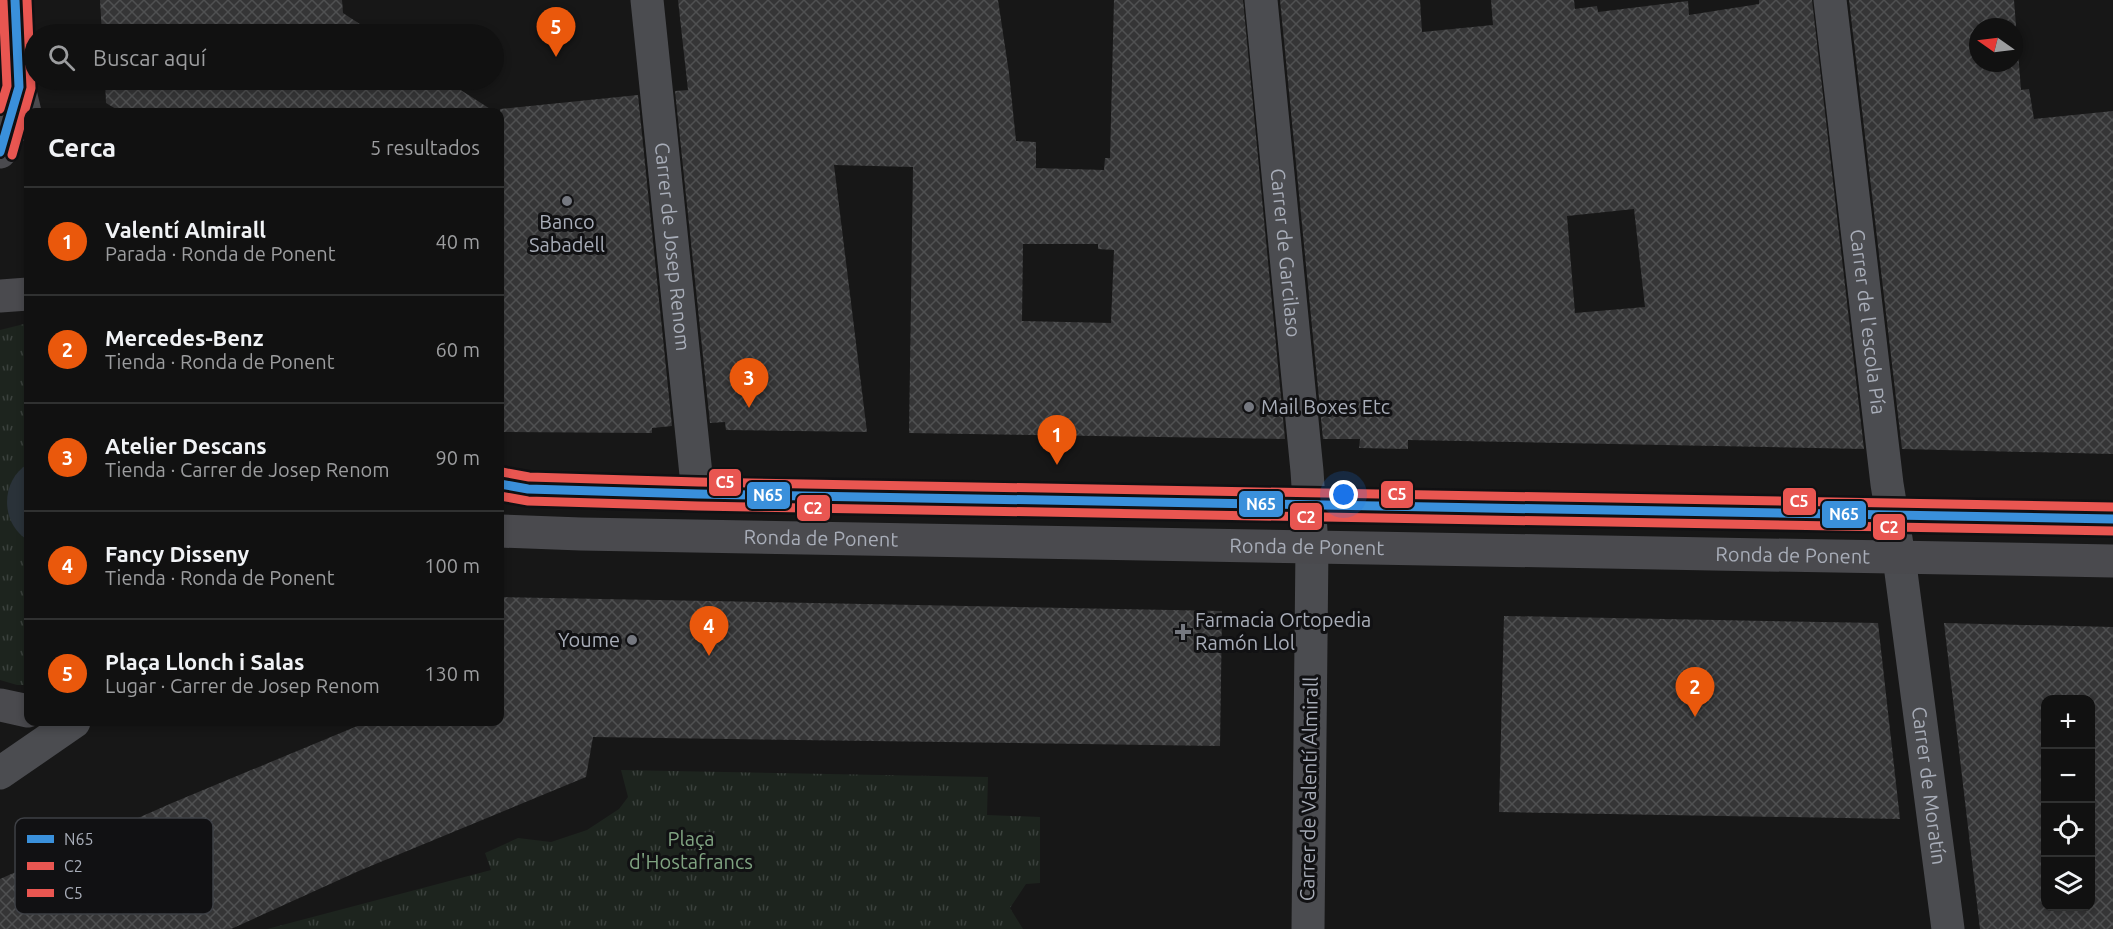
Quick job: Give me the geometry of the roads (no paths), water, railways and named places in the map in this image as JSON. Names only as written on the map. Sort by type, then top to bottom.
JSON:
[{"type":"main road","points":[[15,0],[19,87],[24,108]]},
{"type":"main road","points":[[0,152],[19,87]]},
{"type":"main road","points":[[0,296],[24,294]]},
{"type":"main road","name":"Ronda de Ponent","points":[[504,485],[528,489],[698,494],[2113,519]]},
{"type":"main road","name":"Ronda de Ponent","points":[[504,531],[2113,561]]},
{"type":"main road","points":[[0,705],[24,710]]},
{"type":"street","name":"Carrer de Josep Renom","points":[[647,0],[698,494]]},
{"type":"street","name":"Carrer de Garcilaso","points":[[1261,0],[1309,505]]},
{"type":"street","name":"Carrer de l'escola Pía","points":[[1830,0],[1891,515],[1899,557],[1909,642]]},
{"type":"street","name":"Carrer de Valentí Almirall","points":[[1308,929],[1312,546],[1309,505]]},
{"type":"street","name":"Carrer de Moratín","points":[[1909,642],[1948,929]]},
{"type":"street","points":[[0,773],[68,726]]},
{"type":"place","name":"Plaça Llonch i Salas","points":[[556,57]]},
{"type":"place","name":"Banco Sabadell","points":[[567,201]]},
{"type":"place","name":"Mail Boxes Etc","points":[[1249,407]]},
{"type":"place","name":"Atelier Descans","points":[[749,408]]},
{"type":"place","name":"Valentí Almirall","points":[[1057,465]]},
{"type":"place","name":"Farmacia Ortopedia Ramón Llol","points":[[1183,632]]},
{"type":"place","name":"Youme","points":[[632,640]]},
{"type":"place","name":"Fancy Disseny","points":[[709,656]]},
{"type":"place","name":"Mercedes-Benz","points":[[1695,717]]},
{"type":"park label","name":"Plaça d'Hostafrancs","points":[[691,850]]}]
